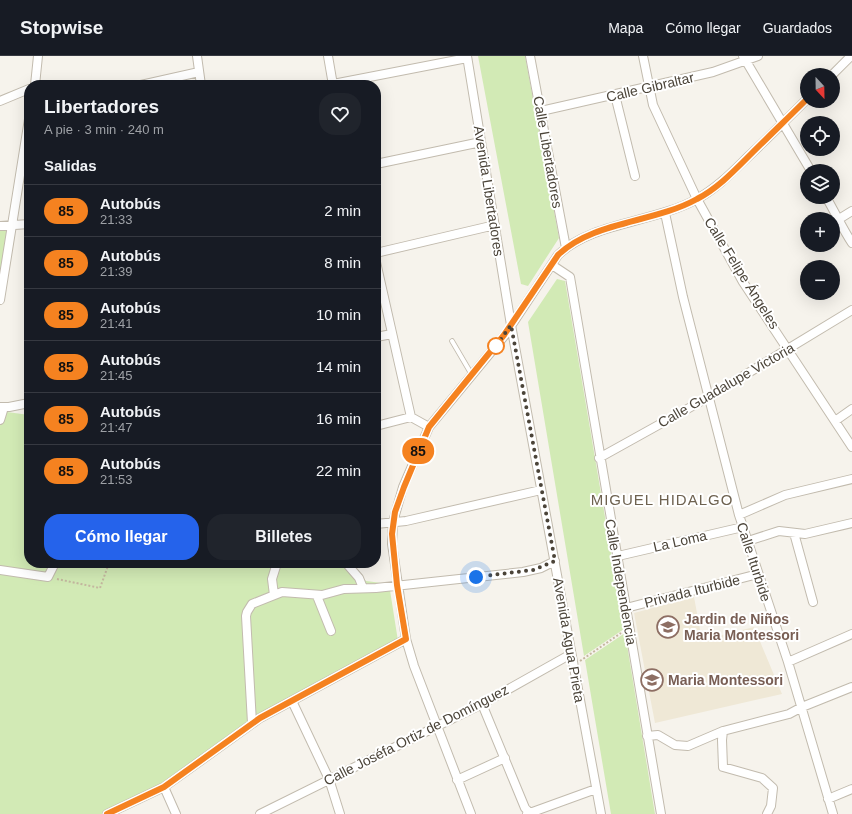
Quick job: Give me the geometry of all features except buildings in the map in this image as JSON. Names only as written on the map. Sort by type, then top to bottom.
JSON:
[{"type":"street","points":[[36,80],[38,56]]},
{"type":"street","points":[[197,56],[200,80]]},
{"type":"street","points":[[328,56],[330,80]]},
{"type":"street","name":"Calle Libertadores","points":[[530,56],[566,248]]},
{"type":"street","name":"Calle Felipe Ángeles","points":[[643,56],[648,87],[658,119],[697,199],[743,282],[789,349],[852,447]]},
{"type":"street","name":"Calle Gibraltar","points":[[541,111],[713,72],[744,59],[758,56]]},
{"type":"street","points":[[839,68],[851,56]]},
{"type":"street","points":[[355,80],[467,57]]},
{"type":"street","name":"Avenida Libertadores","points":[[467,57],[511,325]]},
{"type":"street","points":[[744,59],[807,164]]},
{"type":"street","points":[[163,80],[199,72]]},
{"type":"street","points":[[0,101],[24,91]]},
{"type":"street","points":[[615,95],[635,176]]},
{"type":"street","points":[[471,814],[414,666],[406,639],[392,544],[393,522],[404,487],[429,427],[511,325],[552,265],[566,248],[588,236],[665,213],[697,199],[724,180],[800,106]]},
{"type":"street","points":[[381,163],[481,142]]},
{"type":"street","points":[[0,300],[24,150]]},
{"type":"street","points":[[840,218],[852,211]]},
{"type":"street","name":"Calle Iturbide","points":[[665,213],[683,297],[739,516],[788,662],[832,814]]},
{"type":"street","points":[[840,223],[841,227],[852,243]]},
{"type":"street","points":[[0,226],[24,224]]},
{"type":"street","points":[[381,252],[495,225]]},
{"type":"street","name":"Calle Independencia","points":[[552,265],[570,277],[599,458],[618,556],[661,814]]},
{"type":"street","points":[[381,284],[411,417]]},
{"type":"street","name":"Calle Guadalupe Victoria","points":[[599,458],[708,398],[852,310]]},
{"type":"street","name":"Avenida Agua Prieta","points":[[511,325],[601,814]]},
{"type":"street","points":[[381,336],[392,334]]},
{"type":"street","points":[[0,420],[2,407],[24,404]]},
{"type":"street","points":[[835,421],[852,409]]},
{"type":"street","points":[[381,425],[411,417],[429,427]]},
{"type":"street","points":[[739,516],[792,493],[852,479]]},
{"type":"street","points":[[381,523],[406,521],[542,490]]},
{"type":"street","points":[[748,541],[784,530],[794,534],[805,534],[852,523]]},
{"type":"street","name":"La Loma","points":[[618,556],[743,527]]},
{"type":"street","points":[[794,534],[813,602]]},
{"type":"street","points":[[252,723],[246,616],[249,608],[256,602],[274,595],[292,592],[317,596],[339,589],[397,585],[523,572],[537,569],[555,561]]},
{"type":"street","points":[[0,570],[48,577],[52,568]]},
{"type":"street","points":[[274,595],[272,579],[276,568]]},
{"type":"street","points":[[350,568],[359,578],[363,588]]},
{"type":"street","name":"Privada Iturbide","points":[[626,608],[758,574]]},
{"type":"street","points":[[317,596],[331,631]]},
{"type":"street","points":[[788,662],[852,634]]},
{"type":"street","points":[[107,814],[164,787],[252,723],[406,639]]},
{"type":"street","name":"Calle Joséfa Ortiz de Domínguez","points":[[261,814],[482,704],[572,654]]},
{"type":"street","points":[[647,736],[658,735],[675,745],[685,746],[723,731],[789,714],[802,707],[852,687]]},
{"type":"street","points":[[292,701],[329,779],[340,814]]},
{"type":"street","points":[[482,704],[525,808],[529,814],[596,789]]},
{"type":"street","points":[[723,731],[723,767],[762,778],[773,788],[771,806],[767,814]]},
{"type":"street","points":[[458,780],[505,758]]},
{"type":"street","points":[[164,787],[176,814]]},
{"type":"street","points":[[828,799],[852,789]]},
{"type":"lane","points":[[452,341],[472,375]]},
{"type":"path","points":[[48,577],[100,588],[107,568]]},
{"type":"path","points":[[574,665],[629,628]]},
{"type":"shaded area","points":[[694,597],[702,640],[754,627],[782,694],[655,723],[634,613]]},
{"type":"green space","points":[[478,56],[525,56],[559,238],[528,286],[521,284]]},
{"type":"green space","points":[[0,228],[9,229],[0,296]]},
{"type":"green space","points":[[557,279],[565,281],[624,629],[584,656],[528,322]]},
{"type":"green space","points":[[0,411],[24,414],[24,568],[353,568],[366,581],[389,584],[398,641],[247,728],[174,780],[110,814],[0,814]]},
{"type":"green space","points":[[625,633],[655,814],[611,814],[585,660]]},
{"type":"bus line","name":"85","points":[[107,814],[164,787],[244,728],[260,718],[406,639],[402,623],[392,544],[393,522],[404,487],[429,427],[504,335],[546,275],[558,255],[566,248],[583,237],[665,213],[704,195],[724,180],[800,106]]},
{"type":"place","name":"Jardin de Niños Maria Montessori","points":[[668,627]]},
{"type":"place","name":"Maria Montessori","points":[[652,680]]},
{"type":"district","name":"MIGUEL HIDALGO","points":[[662,500]]},
{"type":"route","points":[[476,577],[533,570],[542,568],[555,561],[511,325],[496,346]]}]
